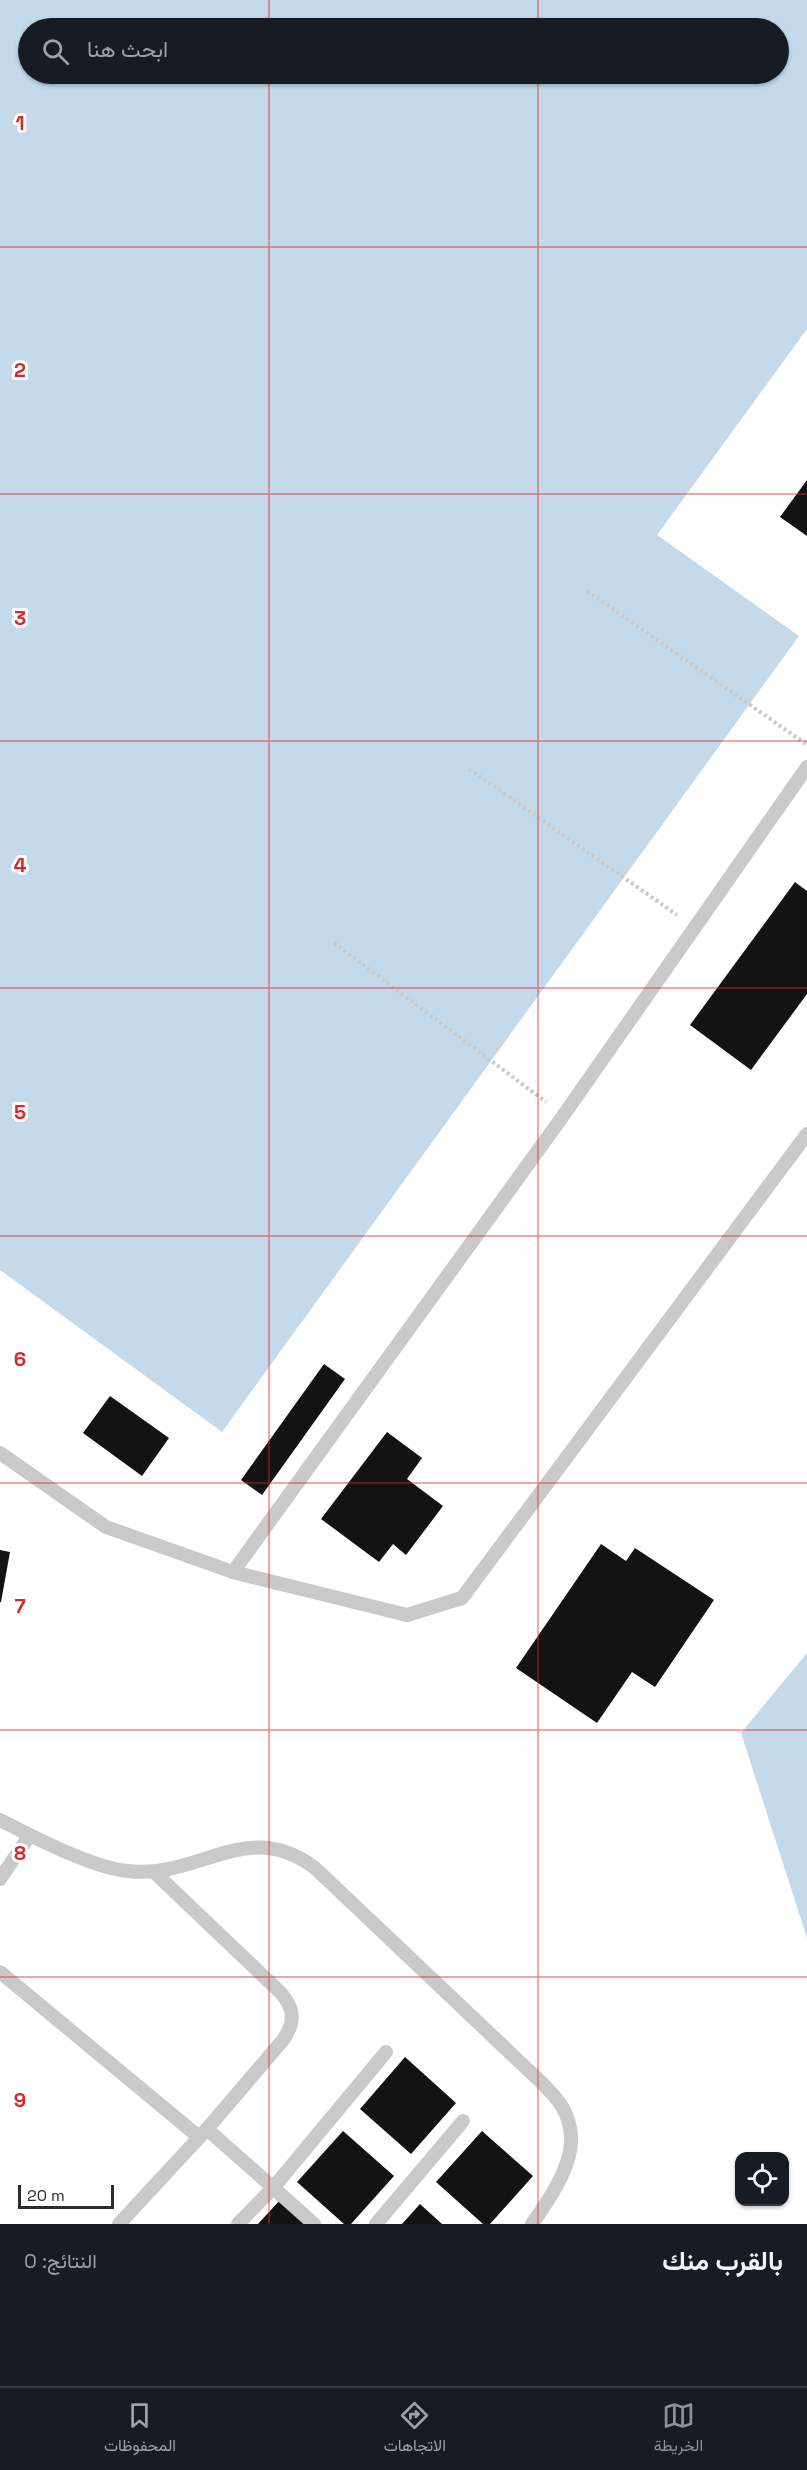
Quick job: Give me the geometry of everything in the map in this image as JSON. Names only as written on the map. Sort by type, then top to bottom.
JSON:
[{"type":"lane","points":[[234,1572],[563,1116],[807,767]]},
{"type":"lane","points":[[0,1453],[106,1527],[234,1572],[407,1615],[462,1598],[807,1134]]},
{"type":"lane","points":[[0,1820],[100,1864],[127,1871],[154,1872],[256,1846],[278,1848],[298,1855],[315,1868],[543,2084],[562,2106],[571,2134],[569,2163],[532,2224]]},
{"type":"lane","points":[[0,1879],[30,1835]]},
{"type":"lane","points":[[119,2224],[203,2133],[283,2040],[291,2029],[293,2016],[290,2003],[281,1993],[154,1872]]},
{"type":"lane","points":[[0,1972],[273,2188],[314,2224]]},
{"type":"lane","points":[[238,2224],[273,2188],[386,2052]]},
{"type":"lane","points":[[376,2224],[463,2121]]},
{"type":"path","points":[[587,591],[807,745]]},
{"type":"path","points":[[469,769],[695,927]]},
{"type":"path","points":[[334,943],[563,1116]]},
{"type":"water","points":[[0,0],[807,0],[807,329],[657,535],[799,636],[222,1432],[0,1270]]},
{"type":"water","points":[[807,1653],[807,1938],[741,1733]]},
{"type":"building","points":[[807,480],[807,536],[780,517]]},
{"type":"building","points":[[795,882],[807,891],[807,994],[751,1070],[690,1025]]},
{"type":"building","points":[[324,1364],[345,1379],[262,1495],[241,1480]]},
{"type":"building","points":[[110,1396],[169,1438],[142,1476],[83,1433]]},
{"type":"building","points":[[387,1432],[422,1458],[407,1479],[443,1506],[406,1555],[393,1544],[379,1562],[321,1519]]},
{"type":"building","points":[[601,1544],[626,1561],[635,1548],[714,1600],[655,1687],[632,1672],[597,1723],[516,1668]]},
{"type":"building","points":[[0,1550],[10,1552],[1,1602],[0,1602]]},
{"type":"building","points":[[405,2057],[456,2103],[411,2154],[360,2109]]},
{"type":"building","points":[[343,2131],[394,2176],[351,2224],[344,2224],[297,2182]]},
{"type":"building","points":[[482,2131],[533,2176],[490,2224],[483,2224],[436,2182]]},
{"type":"building","points":[[281,2199],[309,2224],[258,2224]]},
{"type":"building","points":[[420,2204],[442,2224],[402,2224]]}]
